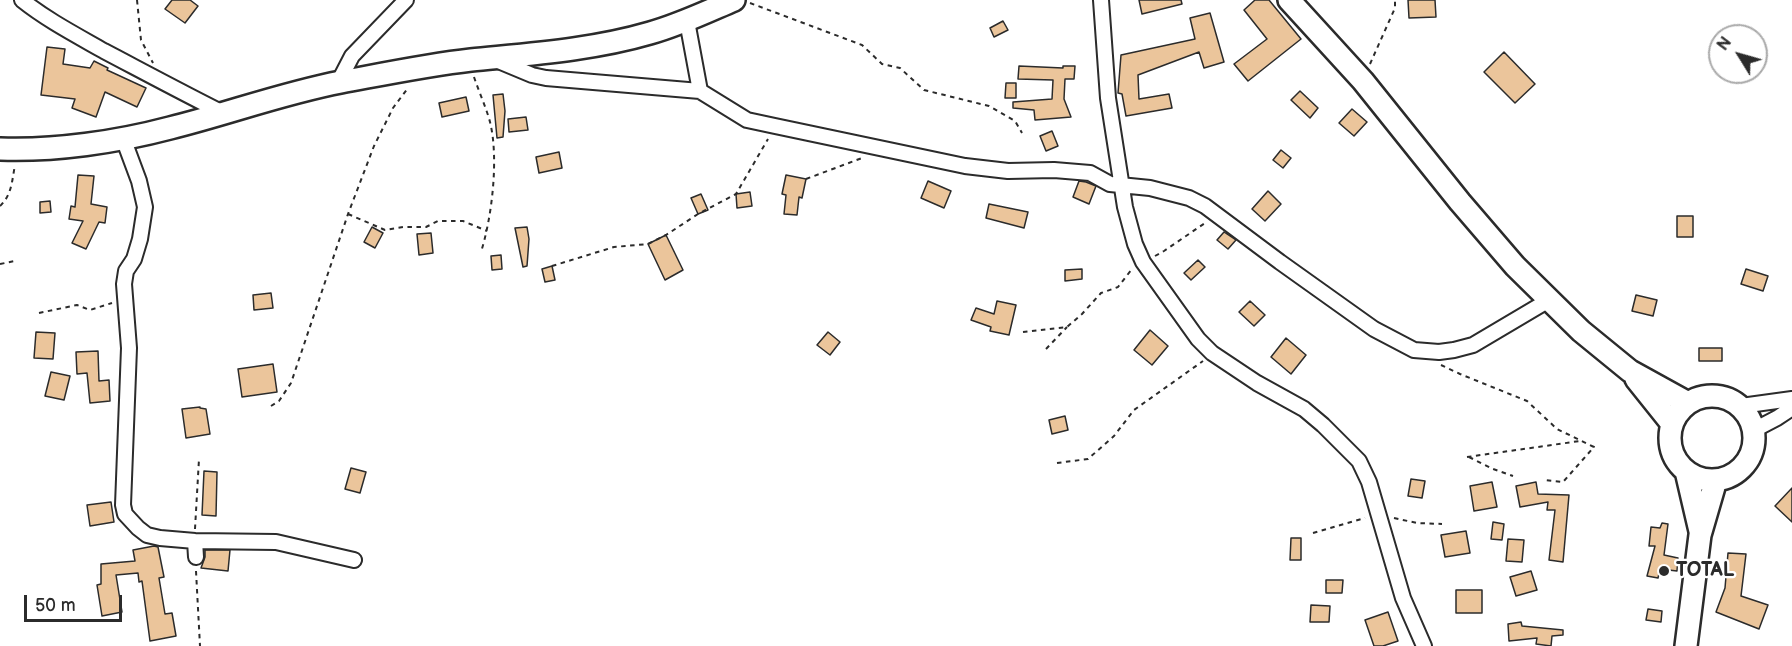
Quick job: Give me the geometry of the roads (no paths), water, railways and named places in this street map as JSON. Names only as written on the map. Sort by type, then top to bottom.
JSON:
[{"type":"highway","points":[[9,150],[91,144],[123,138],[170,128],[338,82],[425,67],[600,44],[648,34],[687,21],[734,0]]},
{"type":"highway","points":[[1289,0],[1363,81],[1515,266],[1581,331],[1630,371],[1688,403]]},
{"type":"highway","points":[[1630,371],[1672,424]]},
{"type":"highway","points":[[1715,395],[1729,398],[1741,406],[1750,417],[1754,430],[1754,444],[1750,458],[1730,476],[1716,480],[1700,478],[1686,471],[1677,462],[1671,450],[1672,424],[1678,412],[1701,396],[1715,395]]},
{"type":"highway","points":[[1686,471],[1700,534]]},
{"type":"highway","points":[[1686,646],[1700,534],[1716,480]]},
{"type":"street","points":[[22,0],[62,28],[223,113]]},
{"type":"street","points":[[338,82],[352,56],[406,0]]},
{"type":"street","points":[[1101,0],[1108,98],[1125,207],[1135,244],[1143,262],[1198,339],[1212,353],[1257,383],[1304,410],[1323,424],[1359,461],[1370,482],[1403,598],[1424,646]]},
{"type":"street","points":[[687,21],[700,91]]},
{"type":"street","points":[[490,58],[532,75],[546,78],[700,91],[747,120],[965,166],[990,170],[1054,170],[1090,173],[1110,184],[1150,188],[1189,198],[1218,215],[1374,329],[1414,350],[1439,352],[1473,345],[1549,300]]},
{"type":"street","points":[[123,138],[146,207],[140,239],[134,259],[126,271],[124,284],[129,348],[124,514],[147,535],[160,538],[276,542],[354,560]]},
{"type":"street","points":[[1741,406],[1792,399]]},
{"type":"street","points":[[1754,430],[1792,408]]},
{"type":"street","points":[[195,541],[196,557]]},
{"type":"place","name":"TOTAL","points":[[1664,571]]}]
